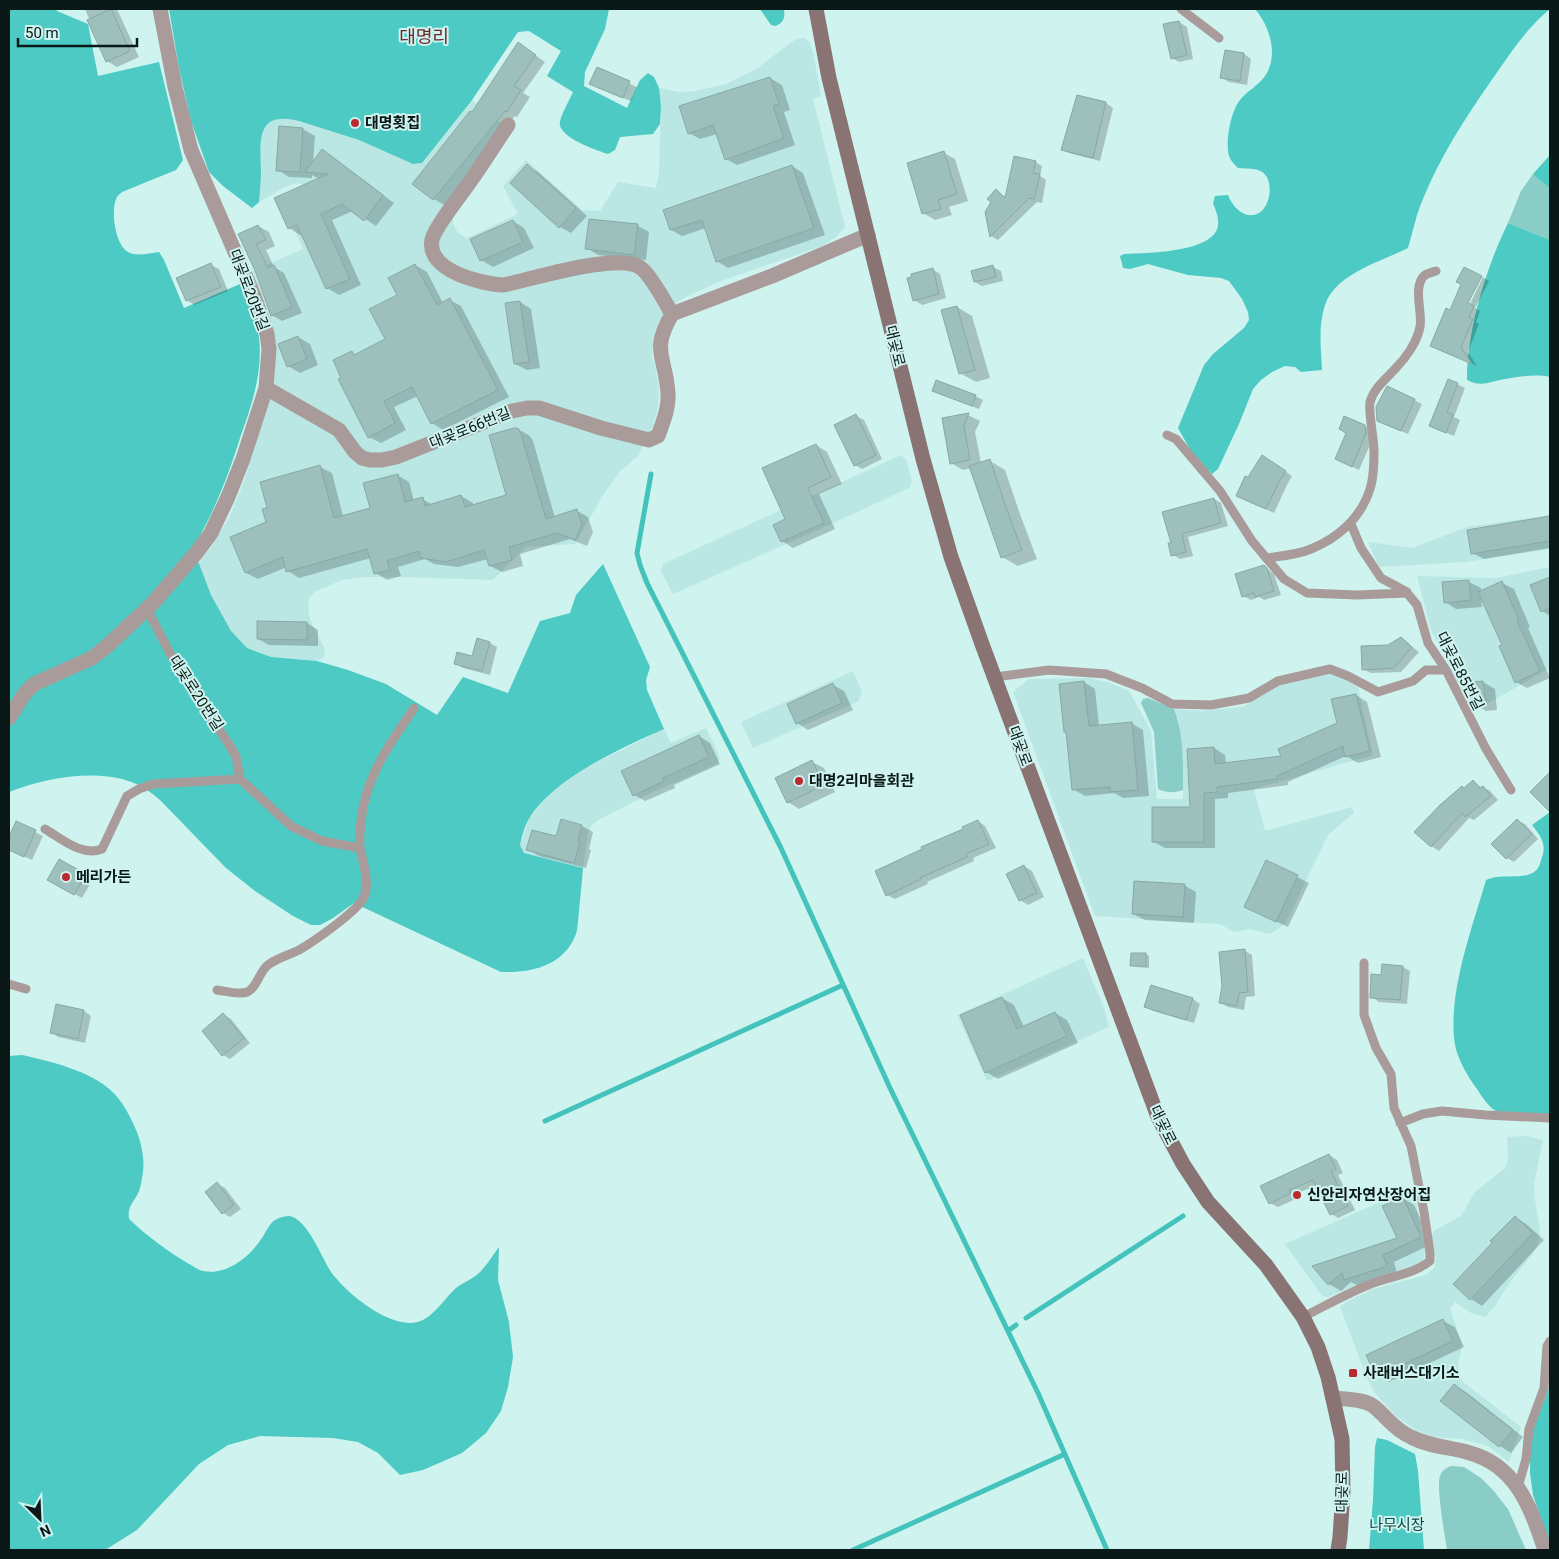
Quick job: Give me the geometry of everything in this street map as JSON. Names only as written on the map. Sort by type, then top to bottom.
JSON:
[{"type":"street","name":"대곶로20번길","points":[[9,718],[26,692],[34,684],[92,658],[107,646],[147,609],[196,552],[210,533],[236,478],[266,388],[269,349],[267,334],[254,296],[191,150],[175,88],[160,9]]},
{"type":"street","name":"대곶로","points":[[816,9],[830,78],[923,459],[951,557],[1158,1117],[1183,1164],[1208,1202],[1266,1264],[1304,1317],[1318,1347],[1328,1377],[1342,1439],[1344,1491],[1338,1550]]},
{"type":"street","points":[[508,125],[441,222],[432,240],[432,250],[437,259],[454,272],[472,280],[491,284],[503,284],[601,263],[634,264],[642,268],[672,314],[772,276],[868,235]]},
{"type":"street","name":"대곶로66번길","points":[[266,388],[339,430],[355,452],[362,458],[370,460],[396,458],[512,410],[527,408],[539,408],[601,428],[649,440],[658,436],[668,404],[668,393],[659,346],[662,334],[672,314]]},
{"type":"street","points":[[1332,1398],[1369,1404],[1396,1427],[1413,1438],[1428,1444],[1472,1453],[1498,1467],[1518,1487],[1529,1506],[1545,1550]]},
{"type":"lane","points":[[1181,9],[1219,38]]},
{"type":"lane","points":[[1266,558],[1290,555],[1311,549],[1335,536],[1351,524],[1363,506],[1371,488],[1373,465],[1374,439],[1370,403],[1376,388],[1398,367],[1414,344],[1420,326],[1418,294],[1421,281],[1426,275],[1436,271]]},
{"type":"lane","points":[[1167,435],[1176,438],[1220,491],[1252,540],[1284,580],[1307,593],[1357,596],[1407,593]]},
{"type":"lane","points":[[1351,524],[1361,548],[1381,578],[1407,593]]},
{"type":"lane","name":"대곶로85번길","points":[[1407,593],[1417,605],[1428,643],[1446,670],[1486,749],[1511,790]]},
{"type":"lane","name":"대곶로20번길","points":[[147,609],[172,657],[230,746],[236,757],[240,779]]},
{"type":"lane","points":[[994,677],[1049,670],[1106,674],[1142,688],[1172,704],[1211,704],[1249,698],[1278,681],[1330,669],[1378,692],[1413,681],[1426,670],[1446,670]]},
{"type":"lane","points":[[217,990],[245,993],[252,989],[266,966],[306,945],[356,908],[364,898],[366,882],[360,848],[359,828],[361,813],[371,780],[390,744],[414,708]]},
{"type":"lane","points":[[45,829],[82,850],[95,852],[102,849],[127,796],[139,789],[153,784],[240,779],[291,826],[322,841],[360,848]]},
{"type":"lane","points":[[1304,1317],[1349,1294],[1376,1282],[1420,1268],[1430,1261],[1424,1212],[1411,1146],[1394,1108],[1390,1074],[1376,1048],[1364,1015],[1364,963]]},
{"type":"lane","points":[[9,984],[26,988]]},
{"type":"lane","points":[[1400,1123],[1423,1114],[1442,1111],[1550,1118]]},
{"type":"lane","points":[[1518,1487],[1526,1459],[1529,1428],[1544,1388],[1550,1342]]},
{"type":"shaded area","points":[[805,38],[810,43],[814,56],[821,96],[813,99],[845,227],[837,236],[822,246],[721,281],[672,305],[663,314],[655,332],[652,355],[658,380],[659,395],[657,412],[651,431],[638,456],[620,471],[602,497],[575,544],[526,547],[493,580],[363,577],[342,580],[314,592],[309,599],[310,620],[325,649],[324,657],[317,661],[271,657],[247,648],[230,631],[211,595],[198,564],[230,516],[245,479],[270,397],[275,371],[249,273],[303,249],[294,228],[331,210],[325,196],[315,188],[298,183],[287,186],[259,202],[261,181],[260,142],[262,130],[268,123],[277,119],[289,118],[359,140],[413,164],[422,163],[472,100],[509,129],[453,214],[453,224],[458,233],[467,238],[518,214],[503,186],[526,160],[582,210],[600,211],[618,182],[656,188],[659,173],[661,106],[659,88],[680,92],[695,91],[726,84],[756,69],[796,39]]},
{"type":"shaded area","points":[[1533,174],[1550,189],[1550,240],[1508,223],[1521,191]]},
{"type":"shaded area","points":[[901,455],[906,459],[912,481],[909,488],[673,594],[661,571],[663,564]]},
{"type":"shaded area","points":[[1550,515],[1550,549],[1465,562],[1379,567],[1368,542],[1412,548],[1467,527]]},
{"type":"shaded area","points":[[1550,567],[1550,668],[1473,712],[1470,711],[1462,690],[1431,630],[1417,576],[1496,578]]},
{"type":"shaded area","points":[[853,671],[862,692],[859,701],[753,748],[741,722]]},
{"type":"shaded area","points":[[1330,673],[1345,678],[1358,688],[1373,755],[1254,789],[1265,831],[1352,807],[1354,813],[1328,835],[1285,924],[1270,934],[1250,929],[1234,932],[1220,924],[1095,916],[1013,692],[1029,679],[1087,678],[1108,682],[1129,691],[1151,731],[1157,799],[1183,799],[1183,759],[1179,721],[1174,709],[1199,711],[1243,707],[1282,684]]},
{"type":"shaded area","points":[[1148,698],[1174,709],[1180,728],[1183,790],[1170,792],[1158,789],[1154,732],[1141,703],[1143,699]]},
{"type":"shaded area","points":[[706,728],[720,758],[717,764],[655,791],[598,820],[592,825],[588,833],[583,868],[524,853],[520,845],[529,819],[543,801],[579,772],[664,729],[671,743]]},
{"type":"shaded area","points":[[1083,958],[1104,1008],[1109,1027],[987,1081],[957,1015]]},
{"type":"shaded area","points":[[1527,1136],[1543,1140],[1534,1184],[1540,1234],[1537,1246],[1495,1306],[1485,1317],[1471,1313],[1455,1302],[1450,1308],[1462,1345],[1458,1366],[1462,1381],[1521,1427],[1509,1462],[1488,1446],[1462,1439],[1432,1437],[1414,1429],[1395,1415],[1375,1393],[1367,1378],[1340,1307],[1373,1289],[1426,1275],[1435,1267],[1436,1258],[1431,1236],[1435,1230],[1461,1216],[1475,1192],[1505,1168],[1508,1160],[1507,1137]]},
{"type":"shaded area","points":[[1414,1187],[1425,1252],[1421,1262],[1373,1278],[1328,1297],[1322,1296],[1285,1244]]},
{"type":"shaded area","points":[[1451,1466],[1464,1467],[1481,1478],[1493,1490],[1508,1509],[1526,1550],[1447,1550],[1439,1482],[1442,1472]]},
{"type":"green space","points":[[9,9],[56,9],[88,24],[98,76],[159,62],[183,160],[176,170],[122,192],[117,197],[115,203],[115,226],[120,242],[128,252],[139,254],[159,252],[184,308],[240,284],[256,324],[260,351],[253,400],[220,493],[208,521],[193,548],[211,595],[231,631],[247,648],[271,657],[317,661],[348,670],[386,684],[437,715],[463,677],[508,693],[540,621],[570,613],[576,595],[603,564],[650,667],[646,680],[647,690],[664,729],[609,755],[571,778],[540,804],[526,825],[520,845],[524,853],[583,868],[576,934],[571,945],[555,960],[535,969],[501,972],[354,903],[320,925],[311,925],[293,916],[255,891],[226,868],[160,800],[145,788],[119,779],[104,776],[71,777],[55,779],[9,792]]},
{"type":"green space","points":[[169,9],[609,9],[605,29],[585,72],[584,86],[627,108],[640,80],[648,73],[654,77],[659,88],[660,124],[653,134],[620,137],[615,150],[608,154],[586,146],[570,137],[560,127],[560,121],[573,92],[547,76],[561,51],[529,31],[518,32],[472,100],[422,163],[413,164],[359,140],[299,121],[285,119],[275,120],[268,124],[261,139],[259,202],[252,208],[223,186],[209,172],[191,121],[179,68]]},
{"type":"green space","points":[[760,9],[784,9],[781,23],[776,26],[771,25]]},
{"type":"green space","points":[[1255,9],[1550,9],[1528,30],[1516,46],[1475,105],[1442,158],[1424,196],[1408,248],[1360,270],[1330,294],[1321,321],[1322,370],[1301,372],[1295,367],[1285,366],[1261,380],[1253,389],[1218,469],[1212,474],[1192,453],[1178,428],[1204,365],[1213,354],[1244,328],[1249,320],[1248,312],[1242,299],[1229,281],[1221,278],[1188,275],[1148,264],[1130,269],[1123,268],[1120,256],[1124,254],[1177,250],[1204,242],[1213,235],[1218,226],[1218,217],[1213,203],[1215,196],[1228,195],[1236,208],[1249,215],[1259,213],[1267,204],[1270,190],[1267,178],[1258,170],[1238,168],[1229,156],[1228,150],[1230,127],[1234,111],[1243,97],[1265,76],[1271,59],[1271,41],[1265,24]]},
{"type":"green space","points":[[1550,155],[1550,189],[1533,174]]},
{"type":"green space","points":[[1508,223],[1550,240],[1550,377],[1523,376],[1486,383],[1473,382],[1467,380],[1470,341],[1474,320],[1492,259]]},
{"type":"green space","points":[[1550,812],[1550,1115],[1506,1114],[1494,1110],[1481,1096],[1458,1057],[1453,1025],[1454,1005],[1462,962],[1486,880],[1496,877],[1525,876],[1538,868],[1544,848],[1540,836],[1532,825]]},
{"type":"green space","points":[[22,1055],[74,1069],[99,1081],[118,1098],[135,1127],[140,1140],[143,1159],[140,1187],[130,1207],[129,1219],[165,1249],[199,1270],[220,1271],[237,1264],[257,1245],[272,1223],[278,1218],[289,1216],[296,1218],[308,1231],[331,1272],[348,1291],[372,1310],[386,1317],[399,1322],[412,1323],[428,1317],[456,1288],[478,1274],[499,1247],[498,1280],[509,1322],[513,1357],[508,1387],[501,1411],[486,1433],[462,1453],[423,1470],[400,1475],[378,1453],[358,1442],[333,1438],[260,1436],[228,1445],[199,1464],[137,1530],[105,1550],[9,1550],[9,1056]]},
{"type":"green space","points":[[1550,1387],[1550,1546],[1533,1495],[1530,1473],[1530,1449],[1533,1429]]},
{"type":"green space","name":"나무시장","points":[[1377,1438],[1387,1440],[1415,1454],[1424,1550],[1369,1550]]},
{"type":"building","points":[[111,9],[130,51],[106,62],[87,20]]},
{"type":"building","points":[[1179,21],[1187,55],[1171,59],[1163,24]]},
{"type":"building","points":[[518,42],[536,55],[514,86],[521,90],[507,112],[505,111],[433,200],[412,184],[470,111],[472,112]]},
{"type":"building","points":[[1225,50],[1244,53],[1240,81],[1220,78]]},
{"type":"building","points":[[597,67],[630,81],[623,98],[589,84]]},
{"type":"building","points":[[770,77],[779,104],[773,106],[784,138],[725,160],[713,125],[688,134],[679,106]]},
{"type":"building","points":[[1077,95],[1106,102],[1093,158],[1061,150]]},
{"type":"building","points":[[279,126],[303,128],[300,172],[276,171]]},
{"type":"building","points":[[322,149],[383,195],[364,221],[342,204],[321,214],[350,279],[326,289],[297,225],[288,229],[274,198],[328,174],[305,172]]},
{"type":"building","points":[[944,151],[957,194],[938,200],[941,209],[922,214],[907,163]]},
{"type":"building","points":[[1014,156],[1036,161],[1033,173],[1040,174],[1034,199],[1029,198],[990,237],[985,212],[991,202],[987,199],[996,189],[1005,198]]},
{"type":"building","points":[[527,164],[576,208],[559,228],[510,183]]},
{"type":"building","points":[[792,165],[814,228],[716,262],[702,220],[670,230],[663,210]]},
{"type":"building","points":[[589,219],[638,224],[634,255],[585,249]]},
{"type":"building","points":[[513,220],[523,242],[480,261],[470,239]]},
{"type":"building","points":[[258,225],[266,240],[256,244],[268,268],[274,265],[292,307],[271,316],[256,273],[238,234]]},
{"type":"building","points":[[211,263],[221,287],[186,301],[176,278]]},
{"type":"building","points":[[415,264],[437,305],[450,298],[498,390],[431,424],[412,387],[384,401],[395,423],[368,438],[338,379],[341,378],[333,360],[352,351],[354,355],[385,339],[369,309],[397,295],[388,278]]},
{"type":"building","points":[[993,265],[996,277],[974,282],[971,271]]},
{"type":"building","points":[[1464,267],[1482,276],[1468,303],[1474,306],[1469,317],[1473,319],[1461,347],[1472,364],[1430,346],[1446,308],[1450,310],[1461,284],[1456,282]]},
{"type":"building","points":[[933,268],[939,294],[913,301],[907,278],[911,277],[911,274]]},
{"type":"building","points":[[520,301],[529,362],[514,364],[505,303]]},
{"type":"building","points":[[957,306],[975,370],[959,374],[941,310]]},
{"type":"building","points":[[298,336],[307,359],[287,367],[278,344]]},
{"type":"building","points":[[1448,379],[1458,383],[1447,412],[1453,415],[1446,433],[1429,426]]},
{"type":"building","points":[[936,380],[976,395],[972,406],[932,391]]},
{"type":"building","points":[[1387,386],[1415,399],[1401,431],[1377,421],[1376,407]]},
{"type":"building","points":[[969,413],[964,425],[970,460],[950,464],[942,418]]},
{"type":"building","points":[[856,414],[876,455],[854,466],[834,425]]},
{"type":"building","points":[[1344,416],[1365,425],[1366,433],[1352,467],[1335,459],[1346,433],[1339,429]]},
{"type":"building","points":[[518,428],[521,434],[546,519],[577,509],[582,525],[575,540],[557,533],[509,547],[512,560],[489,566],[484,550],[446,562],[421,558],[419,551],[387,561],[390,570],[374,574],[367,549],[286,572],[283,557],[245,573],[230,537],[266,522],[262,509],[267,508],[260,482],[320,465],[334,518],[370,508],[363,483],[398,474],[405,502],[423,497],[425,506],[461,495],[465,507],[506,495],[489,435]]},
{"type":"building","points":[[816,444],[831,477],[808,488],[824,523],[781,542],[773,525],[785,519],[762,468]]},
{"type":"building","points":[[1262,455],[1286,471],[1266,509],[1236,496],[1245,476],[1248,477]]},
{"type":"building","points":[[990,459],[1022,550],[1001,558],[969,466]]},
{"type":"building","points":[[1214,498],[1221,523],[1182,534],[1186,552],[1171,556],[1168,543],[1171,543],[1162,512]]},
{"type":"building","points":[[1550,516],[1550,541],[1471,554],[1467,530]]},
{"type":"building","points":[[1264,565],[1267,568],[1274,591],[1255,597],[1254,593],[1242,597],[1235,574]]},
{"type":"building","points":[[1550,577],[1550,608],[1541,612],[1530,585]]},
{"type":"building","points":[[1469,580],[1471,600],[1444,603],[1442,582]]},
{"type":"building","points":[[1502,581],[1519,620],[1517,621],[1540,671],[1515,683],[1499,646],[1502,645],[1478,592]]},
{"type":"building","points":[[257,621],[307,622],[307,640],[257,639]]},
{"type":"building","points":[[1401,637],[1412,647],[1394,668],[1362,670],[1361,646],[1388,645]]},
{"type":"building","points":[[477,638],[490,642],[482,671],[454,664],[457,652],[472,656]]},
{"type":"building","points":[[1084,681],[1089,726],[1132,722],[1138,790],[1110,792],[1110,787],[1072,790],[1059,684]]},
{"type":"building","points":[[1483,681],[1486,703],[1473,705],[1471,682]]},
{"type":"building","points":[[833,683],[842,703],[796,724],[787,704]]},
{"type":"building","points":[[1356,694],[1370,751],[1345,757],[1343,746],[1277,776],[1277,779],[1217,787],[1217,792],[1204,793],[1204,842],[1152,842],[1152,807],[1190,807],[1187,749],[1214,747],[1215,764],[1281,756],[1278,749],[1337,723],[1331,699]]},
{"type":"building","points":[[699,735],[709,757],[663,778],[664,781],[633,796],[621,771]]},
{"type":"building","name":"대명2리마을회관","points":[[812,760],[824,785],[787,803],[775,778]]},
{"type":"building","points":[[1550,772],[1550,812],[1530,792]]},
{"type":"building","points":[[1473,780],[1480,788],[1483,786],[1491,796],[1465,817],[1462,813],[1431,847],[1414,832],[1440,805],[1462,786],[1464,788]]},
{"type":"building","points":[[561,819],[582,825],[578,842],[580,842],[574,863],[526,850],[532,830],[556,836]]},
{"type":"building","points":[[1517,819],[1532,834],[1506,859],[1491,844]]},
{"type":"building","points":[[978,820],[989,844],[966,854],[967,857],[886,896],[875,871]]},
{"type":"building","points":[[16,821],[36,830],[24,857],[9,850],[9,837]]},
{"type":"building","name":"메리가든","points":[[59,859],[86,874],[74,895],[47,880]]},
{"type":"building","points":[[1266,860],[1298,875],[1276,922],[1244,907]]},
{"type":"building","points":[[1024,865],[1037,893],[1019,901],[1006,874]]},
{"type":"building","points":[[1134,881],[1185,884],[1183,917],[1132,914]]},
{"type":"building","points":[[1245,949],[1248,992],[1239,993],[1237,1006],[1219,1003],[1222,986],[1219,952]]},
{"type":"building","points":[[1131,953],[1146,953],[1146,966],[1130,966]]},
{"type":"building","points":[[1382,964],[1403,966],[1400,1000],[1370,998],[1371,974],[1381,975]]},
{"type":"building","points":[[1151,985],[1193,998],[1186,1020],[1144,1007]]},
{"type":"building","points":[[1002,997],[1017,1029],[1055,1012],[1067,1036],[985,1073],[960,1015]]},
{"type":"building","points":[[56,1004],[84,1010],[78,1039],[50,1033]]},
{"type":"building","points":[[223,1013],[244,1038],[222,1056],[202,1031]]},
{"type":"building","points":[[1329,1154],[1336,1169],[1331,1171],[1348,1206],[1330,1215],[1313,1180],[1289,1190],[1291,1193],[1269,1204],[1260,1186]]},
{"type":"building","points":[[217,1182],[234,1205],[222,1214],[205,1192]]},
{"type":"building","points":[[1403,1197],[1421,1237],[1383,1255],[1387,1266],[1344,1280],[1342,1273],[1328,1285],[1312,1266],[1397,1238],[1382,1206]]},
{"type":"building","points":[[1515,1216],[1533,1233],[1470,1300],[1453,1284],[1492,1243],[1490,1241]]},
{"type":"building","points":[[1443,1319],[1453,1341],[1376,1377],[1366,1355]]},
{"type":"building","points":[[1454,1384],[1513,1430],[1499,1447],[1440,1401]]},
{"type":"waterway","points":[[651,474],[637,553],[647,583],[781,848],[890,1088],[1038,1393],[1107,1550]]},
{"type":"waterway","points":[[545,1121],[843,985]]},
{"type":"waterway","points":[[1026,1318],[1183,1216]]},
{"type":"waterway","points":[[1008,1331],[1016,1325]]},
{"type":"waterway","points":[[853,1550],[1065,1454]]},
{"type":"place","name":"대명횟집","points":[[355,123]]},
{"type":"place","name":"대명2리마을회관","points":[[799,781]]},
{"type":"place","name":"메리가든","points":[[66,877]]},
{"type":"place","name":"신안리자연산장어집","points":[[1297,1195]]},
{"type":"place","name":"사래버스대기소","points":[[1353,1373]]},
{"type":"district","name":"대명리","points":[[424,37]]}]
